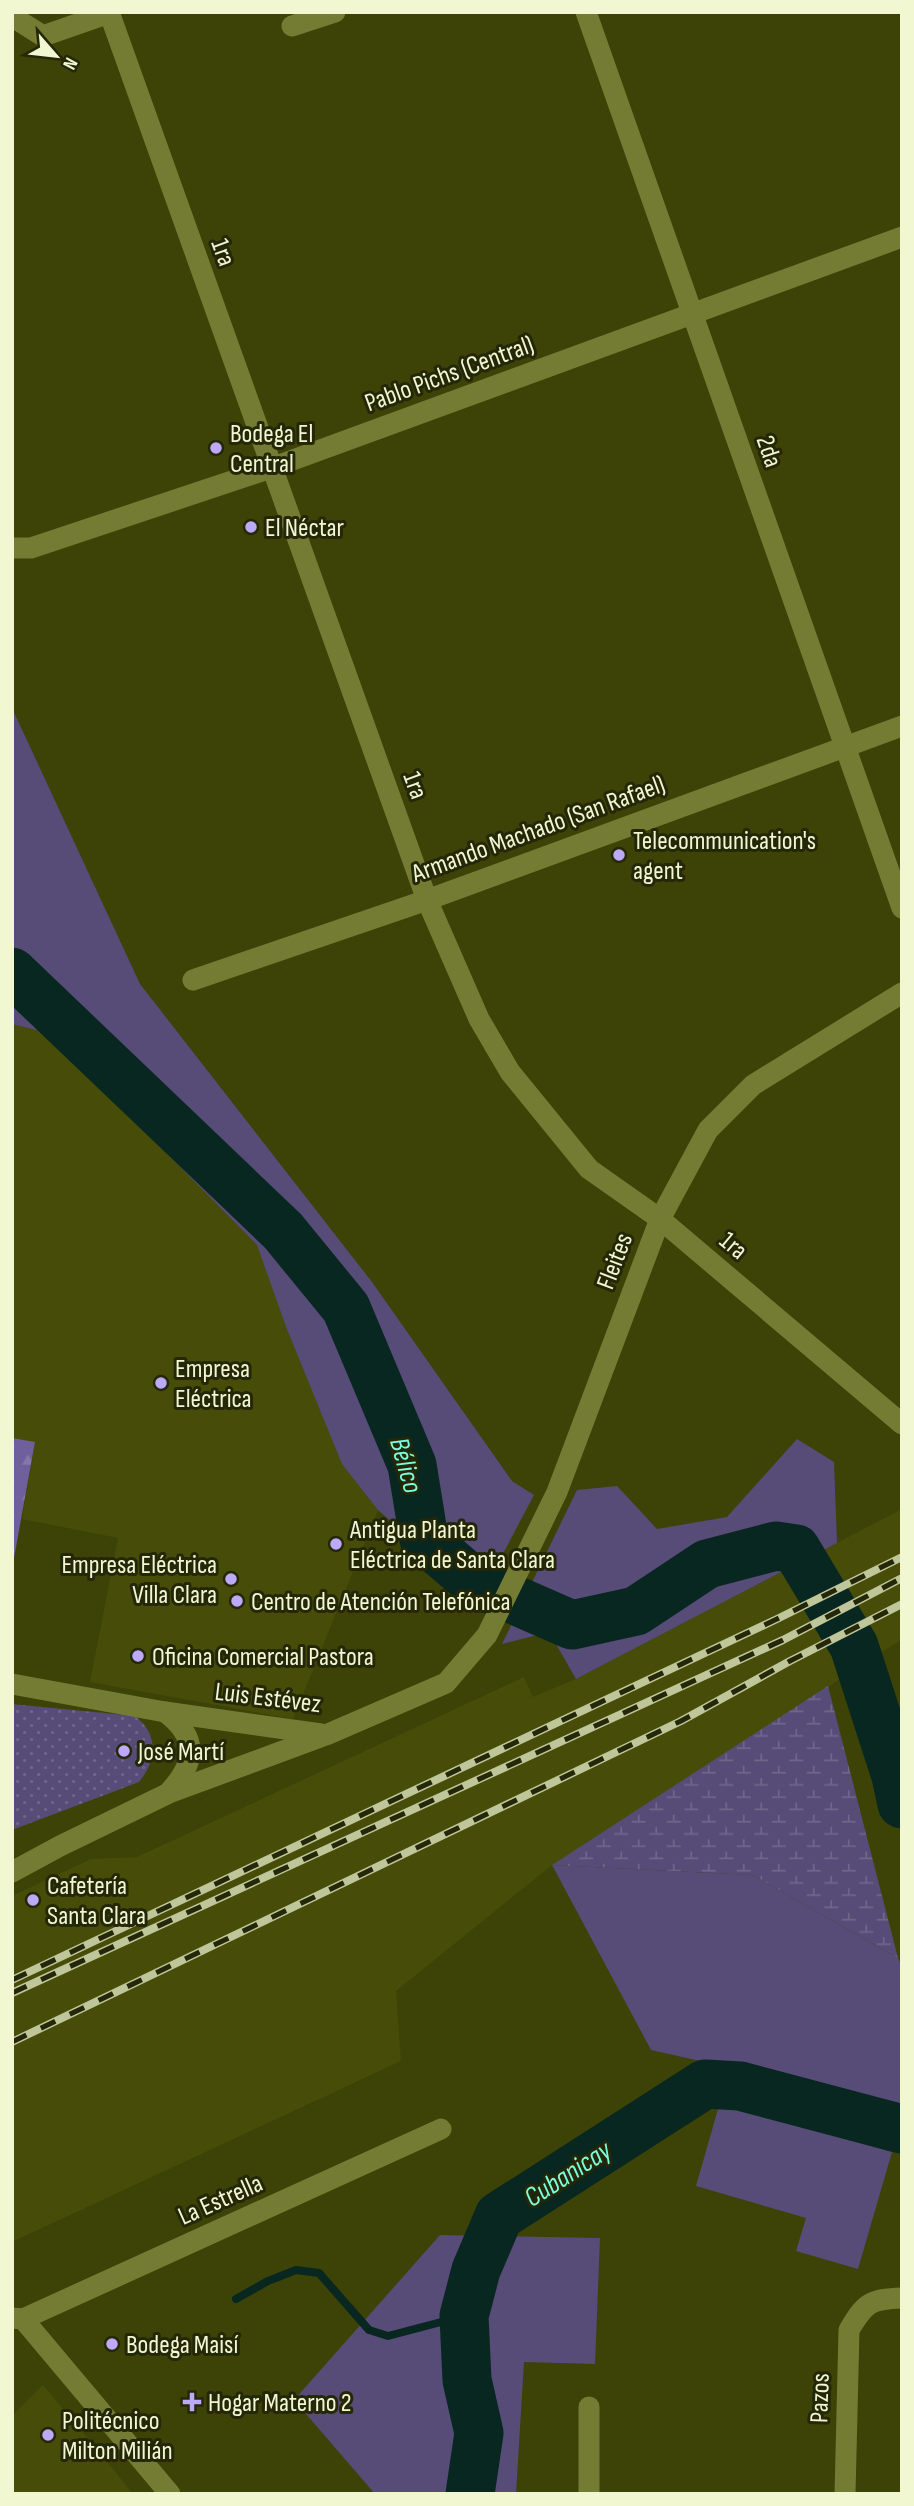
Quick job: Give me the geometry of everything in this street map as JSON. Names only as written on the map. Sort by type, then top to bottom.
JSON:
[{"type":"street","points":[[14,18],[43,36],[109,12]]},
{"type":"street","name":"1ra","points":[[109,12],[427,900],[479,1019],[510,1072],[589,1169],[660,1219],[902,1423]]},
{"type":"street","points":[[292,26],[335,12]]},
{"type":"street","name":"2da","points":[[586,12],[902,908]]},
{"type":"street","name":"Pablo Pichs (Central)","points":[[12,548],[31,548],[271,468],[902,237]]},
{"type":"street","name":"Armando Machado (San Rafael)","points":[[193,980],[427,900],[902,726]]},
{"type":"street","name":"Fleites","points":[[487,1635],[557,1492],[660,1219],[708,1130],[753,1085],[902,993]]},
{"type":"street","name":"Luis Estévez","points":[[12,1684],[165,1712],[326,1735],[446,1683],[487,1635]]},
{"type":"street","points":[[165,1712],[184,1728],[191,1748],[187,1770],[169,1793]]},
{"type":"street","points":[[12,1872],[169,1793],[326,1735]]},
{"type":"street","name":"La Estrella","points":[[18,2318],[441,2129]]},
{"type":"street","name":"Pazos","points":[[845,2494],[849,2330],[862,2308],[881,2299],[902,2298]]},
{"type":"street","points":[[18,2318],[170,2494]]},
{"type":"street","points":[[589,2407],[589,2494]]},
{"type":"shaded area","name":"Empresa Eléctrica","points":[[12,1024],[48,1033],[257,1245],[286,1327],[342,1463],[378,1510],[293,1719],[90,1682],[118,1538],[22,1519],[35,1443],[12,1438]]},
{"type":"shaded area","points":[[902,1509],[902,1639],[552,1865],[396,1991],[401,2061],[12,2242],[12,1896],[91,1859],[137,1857],[524,1677],[533,1697],[576,1679]]},
{"type":"shaded area","name":"Politécnico Milton Milián","points":[[43,2385],[133,2494],[12,2494],[12,2416]]},
{"type":"green space","points":[[12,708],[140,984],[372,1282],[512,1481],[534,1495],[479,1599],[378,1510],[342,1464],[286,1327],[257,1245],[48,1033],[12,1024]]},
{"type":"green space","points":[[12,1438],[35,1442],[12,1569]]},
{"type":"green space","points":[[797,1439],[834,1462],[837,1543],[576,1679],[549,1632],[502,1644],[577,1490],[617,1486],[657,1529],[727,1517]]},
{"type":"green space","points":[[828,1686],[898,1958],[753,1875],[552,1865]]},
{"type":"green space","points":[[12,1704],[135,1716],[143,1723],[152,1739],[152,1756],[145,1774],[139,1782],[12,1830]]},
{"type":"green space","points":[[552,1865],[753,1875],[898,1958],[902,1967],[902,2106],[651,2050]]},
{"type":"green space","points":[[720,2102],[892,2152],[858,2269],[796,2251],[806,2218],[696,2186]]},
{"type":"green space","points":[[440,2235],[600,2238],[595,2364],[524,2362],[516,2494],[375,2494],[294,2400]]},
{"type":"waterway","name":"Bélico","points":[[12,972],[283,1231],[346,1308],[412,1465],[424,1539],[474,1582],[572,1625],[636,1611],[707,1564],[776,1546],[796,1549],[854,1646],[896,1776],[902,1804]]},
{"type":"waterway","name":"Cubanicay","points":[[470,2494],[479,2433],[467,2380],[464,2316],[476,2270],[499,2216],[705,2084],[740,2086],[902,2129]]},
{"type":"waterway","points":[[236,2299],[268,2281],[296,2270],[319,2273],[369,2330],[388,2336],[464,2316]]},
{"type":"railway","points":[[12,1980],[777,1619],[902,1557]]},
{"type":"railway","points":[[12,1993],[783,1640],[902,1578]]},
{"type":"railway","points":[[12,2042],[681,1721],[902,1604]]},
{"type":"place","name":"Bodega El Central","points":[[216,448]]},
{"type":"place","name":"El Néctar","points":[[251,527]]},
{"type":"place","name":"Telecommunication's agent","points":[[619,855]]},
{"type":"place","name":"Empresa Eléctrica","points":[[161,1383]]},
{"type":"place","name":"Antigua Planta Eléctrica de Santa Clara","points":[[336,1544]]},
{"type":"place","name":"Empresa Eléctrica Villa Clara","points":[[231,1579]]},
{"type":"place","name":"Centro de Atención Telefónica","points":[[237,1601]]},
{"type":"place","name":"Oficina Comercial Pastora","points":[[138,1656]]},
{"type":"place","name":"José Martí","points":[[124,1751]]},
{"type":"place","name":"Cafetería Santa Clara","points":[[33,1900]]},
{"type":"place","name":"Bodega Maisí","points":[[112,2344]]},
{"type":"place","name":"Hogar Materno 2","points":[[192,2402]]},
{"type":"place","name":"Politécnico Milton Milián","points":[[48,2435]]}]
